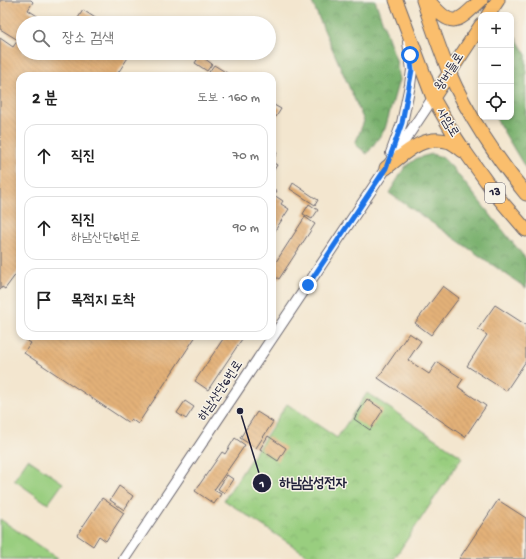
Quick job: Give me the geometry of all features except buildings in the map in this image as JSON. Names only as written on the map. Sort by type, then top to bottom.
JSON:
[{"type":"main road","name":"사암로","points":[[396,0],[433,98],[466,153],[496,195],[526,230]]},
{"type":"main road","name":"사암로","points":[[422,0],[450,73],[474,121],[513,179],[526,194]]},
{"type":"main road","points":[[428,0],[440,15],[453,20],[466,15],[481,0]]},
{"type":"main road","points":[[490,12],[498,0]]},
{"type":"main road","name":"왕버들로","points":[[433,98],[478,30]]},
{"type":"main road","points":[[386,168],[417,144],[428,140],[450,142],[466,153]]},
{"type":"street","points":[[386,168],[402,123],[412,70],[405,24]]},
{"type":"street","name":"하남산단6번로","points":[[276,332],[433,98]]},
{"type":"street","name":"하남산단6번로","points":[[124,559],[271,340]]},
{"type":"green space","points":[[311,0],[375,0],[396,60],[399,80],[385,129],[367,154],[355,144],[364,121]]},
{"type":"green space","points":[[514,34],[526,55],[526,169],[497,120],[514,120]]},
{"type":"green space","points":[[432,154],[443,158],[451,166],[526,259],[526,288],[389,193],[405,167],[417,158]]},
{"type":"green space","points":[[367,393],[462,457],[394,559],[313,559],[224,500],[287,404],[337,438]]},
{"type":"green space","points":[[28,459],[63,483],[48,504],[14,480]]},
{"type":"green space","points":[[0,519],[58,559],[0,559]]},
{"type":"place","name":"하남삼성전자","points":[[240,411]]},
{"type":"route","points":[[308,285],[386,168],[402,123],[412,70],[410,55]]}]
